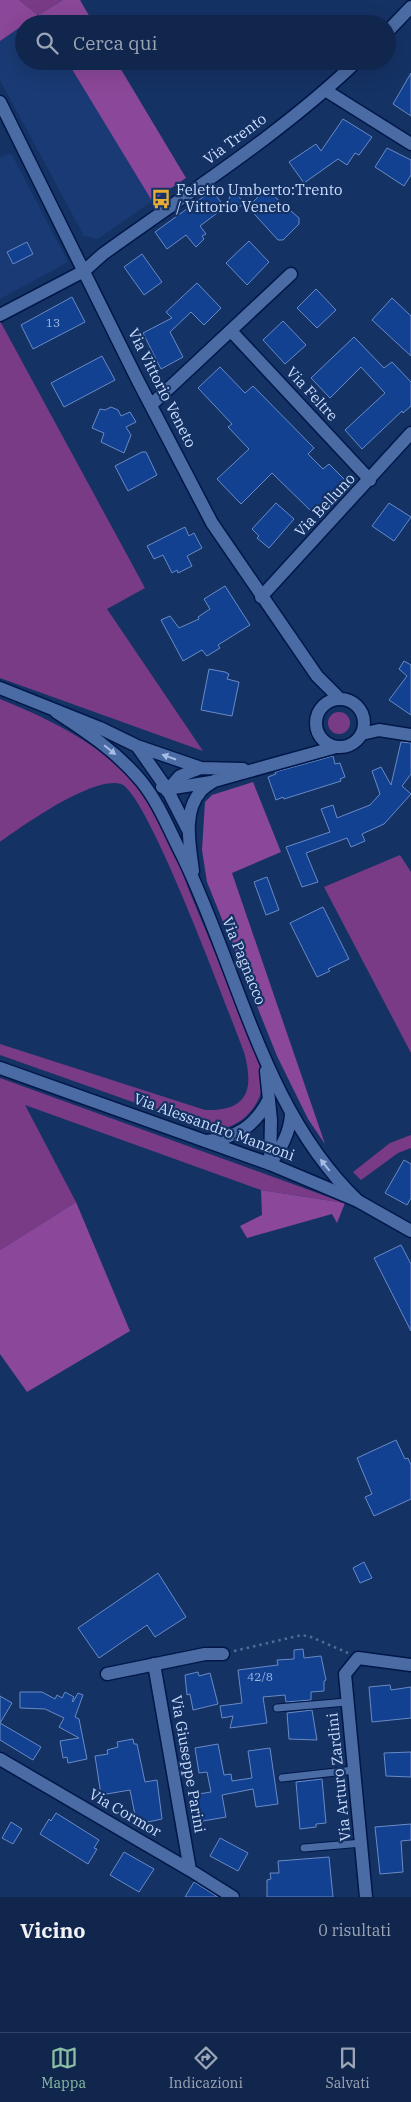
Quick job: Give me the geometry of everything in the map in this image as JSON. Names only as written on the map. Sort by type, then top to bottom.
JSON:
[{"type":"street","points":[[396,23],[411,7]]},
{"type":"street","name":"Via Trento","points":[[0,315],[84,271],[103,254],[242,155],[348,70]]},
{"type":"street","points":[[325,90],[411,144]]},
{"type":"street","name":"Via Vittorio Veneto","points":[[0,102],[212,523],[317,676],[340,699]]},
{"type":"street","points":[[152,405],[291,274]]},
{"type":"street","name":"Via Feltre","points":[[231,331],[370,480]]},
{"type":"street","name":"Via Belluno","points":[[261,597],[411,433]]},
{"type":"street","name":"Via Vittorio Veneto","points":[[317,676],[323,706]]},
{"type":"street","name":"Via Pagnacco","points":[[0,688],[100,728],[137,746],[201,768],[259,770]]},
{"type":"street","points":[[304,757],[315,745],[316,718],[323,706],[334,700],[340,699],[355,705],[364,718],[379,730]]},
{"type":"street","name":"Via Pagnacco","points":[[56,712],[94,737],[121,758],[142,782],[162,814],[195,881],[263,1054],[290,1114],[320,1159],[341,1185],[358,1201]]},
{"type":"street","points":[[362,734],[364,718]]},
{"type":"street","points":[[317,731],[324,742],[336,747],[351,745],[362,734],[379,730],[411,736]]},
{"type":"street","name":"Via Pagnacco","points":[[137,746],[167,789],[188,830]]},
{"type":"street","name":"Via Pagnacco","points":[[142,782],[167,789],[214,781],[336,747]]},
{"type":"street","name":"Via Pagnacco","points":[[167,789],[180,776],[201,768]]},
{"type":"street","name":"Via Pagnacco","points":[[195,881],[188,830],[191,809],[200,791],[214,781]]},
{"type":"street","points":[[162,814],[167,789]]},
{"type":"street","name":"Via Pagnacco","points":[[263,1054],[269,1099],[270,1164]]},
{"type":"street","name":"Via Alessandro Manzoni","points":[[0,1068],[270,1164],[358,1201],[411,1231]]},
{"type":"street","points":[[206,1141],[224,1139],[237,1134],[251,1124],[262,1112],[269,1099]]},
{"type":"street","points":[[270,1164],[286,1136],[290,1124],[290,1114]]},
{"type":"street","points":[[107,1674],[205,1654],[223,1654]]},
{"type":"street","points":[[358,1658],[411,1665]]},
{"type":"street","name":"Via Arturo Zardini","points":[[358,1658],[346,1674],[347,1702],[366,1897]]},
{"type":"street","name":"Via Giuseppe Parini","points":[[154,1664],[190,1870]]},
{"type":"street","name":"Via Cormor","points":[[0,1759],[233,1897]]},
{"type":"lane","points":[[277,1708],[347,1702]]},
{"type":"lane","points":[[282,1778],[354,1770]]},
{"type":"lane","points":[[304,1848],[362,1843]]},
{"type":"path","points":[[223,1654],[302,1634],[312,1636],[358,1658]]},
{"type":"shaded area","points":[[0,0],[19,0],[38,15],[15,15],[15,31],[0,41]]},
{"type":"shaded area","points":[[19,0],[63,0],[38,15]]},
{"type":"shaded area","points":[[63,0],[80,0],[89,15],[38,15]]},
{"type":"shaded area","points":[[15,31],[15,70],[72,70],[152,201],[98,239],[84,236],[0,80],[0,41]]},
{"type":"shaded area","points":[[72,70],[121,70],[186,178],[152,201]]},
{"type":"shaded area","points":[[11,153],[68,262],[0,299],[0,158]]},
{"type":"shaded area","points":[[0,321],[145,588],[107,609],[203,751],[0,678]]},
{"type":"shaded area","points":[[0,699],[72,733],[104,755],[134,782],[161,823],[257,1057],[262,1074],[259,1098],[250,1112],[238,1123],[224,1128],[198,1125],[0,1055],[0,1044],[205,1110],[220,1110],[231,1107],[245,1095],[248,1087],[247,1065],[244,1052],[187,907],[150,824],[133,797],[121,784],[109,783],[77,794],[41,814],[0,842]]},
{"type":"shaded area","points":[[339,712],[347,715],[350,723],[347,731],[339,734],[331,731],[328,723],[331,715]]},
{"type":"shaded area","points":[[253,782],[281,852],[232,873],[325,1144],[308,1119],[277,1056],[207,882],[202,850],[205,802],[212,795]]},
{"type":"shaded area","points":[[400,855],[411,872],[411,1053],[324,887]]},
{"type":"shaded area","points":[[0,1078],[345,1203],[261,1190],[25,1105],[76,1202],[0,1250]]},
{"type":"shaded area","points":[[411,1135],[411,1148],[398,1153],[361,1180],[353,1172],[390,1143]]},
{"type":"shaded area","points":[[261,1190],[345,1203],[337,1223],[332,1214],[247,1238],[240,1226],[262,1215]]},
{"type":"shaded area","points":[[76,1202],[130,1331],[27,1392],[0,1354],[0,1250]]},
{"type":"building","points":[[411,73],[411,116],[393,104]]},
{"type":"building","points":[[343,119],[372,137],[359,155],[355,153],[347,165],[338,159],[304,183],[289,162],[316,144],[321,151]]},
{"type":"building","points":[[387,148],[411,160],[411,175],[404,186],[375,167]]},
{"type":"building","points":[[266,189],[299,218],[299,224],[283,240],[278,240],[248,207]]},
{"type":"building","points":[[233,190],[244,203],[236,210],[228,201]]},
{"type":"building","points":[[213,192],[225,207],[200,226],[206,234],[202,236],[204,239],[196,247],[186,235],[167,249],[155,232],[206,195]]},
{"type":"building","points":[[249,241],[269,262],[247,285],[226,263]]},
{"type":"building","points":[[27,242],[33,254],[13,264],[7,252]]},
{"type":"building","points":[[142,254],[162,282],[144,295],[124,267]]},
{"type":"building","points":[[197,283],[221,308],[204,325],[191,312],[170,332],[183,357],[161,369],[143,333],[172,318],[166,312]]},
{"type":"building","points":[[316,289],[336,310],[317,328],[297,308]]},
{"type":"building","points":[[72,297],[85,322],[33,349],[21,325]]},
{"type":"building","points":[[392,298],[411,316],[411,356],[372,320]]},
{"type":"building","points":[[283,321],[306,345],[285,364],[263,340]]},
{"type":"building","points":[[354,337],[384,368],[392,362],[411,382],[411,406],[403,413],[402,411],[362,449],[345,430],[385,393],[361,367],[330,398],[311,378]]},
{"type":"building","points":[[102,356],[115,380],[64,407],[51,383]]},
{"type":"building","points":[[220,367],[245,393],[253,386],[314,448],[308,454],[323,469],[329,464],[346,481],[313,513],[272,473],[241,504],[217,479],[249,449],[228,427],[232,424],[198,388]]},
{"type":"building","points":[[111,407],[118,410],[121,416],[130,412],[136,422],[126,427],[131,435],[124,453],[101,442],[104,433],[92,428],[100,409],[105,410]]},
{"type":"building","points":[[142,452],[146,452],[157,475],[128,491],[115,466]]},
{"type":"building","points":[[276,503],[294,519],[269,548],[257,538],[259,536],[252,529]]},
{"type":"building","points":[[389,503],[411,517],[394,541],[372,526]]},
{"type":"building","points":[[185,527],[189,536],[194,533],[202,548],[187,556],[192,566],[178,573],[177,570],[172,573],[163,555],[154,559],[147,546]]},
{"type":"building","points":[[225,586],[250,625],[218,645],[220,648],[207,656],[202,650],[183,661],[161,620],[170,616],[179,628],[199,619],[198,617],[210,609],[204,599]]},
{"type":"building","points":[[404,661],[411,665],[411,715],[389,700],[407,676],[399,669]]},
{"type":"building","points":[[209,669],[225,672],[229,674],[227,679],[239,682],[232,716],[201,710]]},
{"type":"building","points":[[401,742],[411,743],[411,774],[402,786],[411,794],[384,824],[362,834],[365,841],[351,847],[347,838],[306,853],[318,882],[302,887],[286,847],[330,832],[321,809],[333,805],[337,818],[370,805],[380,794],[372,771],[381,767],[391,785]]},
{"type":"building","points":[[333,756],[335,764],[340,763],[345,777],[340,779],[341,781],[276,800],[268,777],[276,774],[275,772]]},
{"type":"building","points":[[267,877],[279,910],[266,915],[254,882]]},
{"type":"building","points":[[323,907],[349,959],[328,969],[330,971],[317,977],[290,923]]},
{"type":"building","points":[[404,1160],[411,1164],[411,1198],[407,1205],[385,1193]]},
{"type":"building","points":[[401,1245],[411,1264],[411,1331],[374,1258]]},
{"type":"building","points":[[396,1440],[405,1459],[408,1458],[411,1465],[411,1499],[374,1516],[365,1497],[372,1494],[357,1458]]},
{"type":"building","points":[[364,1562],[372,1578],[360,1583],[353,1568]]},
{"type":"building","points":[[158,1573],[186,1617],[155,1637],[147,1625],[99,1658],[78,1628]]},
{"type":"building","points":[[303,1649],[304,1658],[321,1656],[326,1680],[324,1681],[324,1691],[311,1692],[311,1700],[286,1702],[285,1695],[263,1697],[267,1723],[230,1728],[233,1716],[222,1718],[220,1706],[242,1703],[238,1670],[278,1665],[277,1660],[294,1659],[294,1650]]},
{"type":"building","points":[[198,1672],[199,1676],[210,1673],[218,1704],[193,1710],[190,1694],[187,1695],[185,1675]]},
{"type":"building","points":[[390,1685],[391,1690],[411,1687],[411,1718],[372,1722],[369,1687]]},
{"type":"building","points":[[20,1692],[42,1692],[55,1699],[57,1695],[62,1698],[65,1692],[74,1697],[73,1702],[78,1693],[83,1695],[75,1717],[79,1719],[87,1759],[68,1763],[67,1757],[63,1758],[60,1741],[79,1738],[59,1727],[64,1718],[45,1709],[20,1708]]},
{"type":"building","points":[[0,1696],[12,1703],[0,1723]]},
{"type":"building","points":[[312,1710],[317,1740],[289,1739],[287,1713]]},
{"type":"building","points":[[0,1723],[41,1747],[33,1760],[0,1740]]},
{"type":"building","points":[[133,1739],[134,1744],[137,1744],[145,1782],[157,1780],[162,1819],[143,1823],[136,1820],[130,1790],[101,1795],[95,1756],[108,1754],[107,1750],[118,1747],[117,1742]]},
{"type":"building","points":[[218,1744],[224,1775],[231,1774],[232,1781],[252,1778],[248,1751],[270,1748],[278,1804],[256,1807],[253,1789],[222,1795],[226,1817],[197,1822],[192,1795],[211,1792],[207,1772],[199,1773],[195,1748]]},
{"type":"building","points":[[411,1752],[411,1777],[386,1776],[384,1753]]},
{"type":"building","points":[[322,1779],[326,1823],[316,1824],[316,1827],[300,1829],[296,1782]]},
{"type":"building","points":[[56,1813],[99,1840],[94,1848],[97,1849],[88,1864],[40,1834],[49,1819],[51,1821]]},
{"type":"building","points":[[11,1822],[22,1829],[13,1844],[2,1838]]},
{"type":"building","points":[[411,1824],[411,1840],[401,1841],[403,1872],[380,1874],[375,1827]]},
{"type":"building","points":[[220,1838],[248,1853],[238,1871],[210,1856]]},
{"type":"building","points":[[124,1852],[154,1869],[139,1892],[110,1875]]},
{"type":"building","points":[[329,1857],[333,1897],[267,1897],[267,1880],[271,1879],[270,1873],[279,1873],[278,1861]]},
{"type":"building","points":[[194,1882],[218,1897],[185,1897]]},
{"type":"place","name":"Feletto Umberto:Trento / Vittorio Veneto","points":[[161,199]]}]
